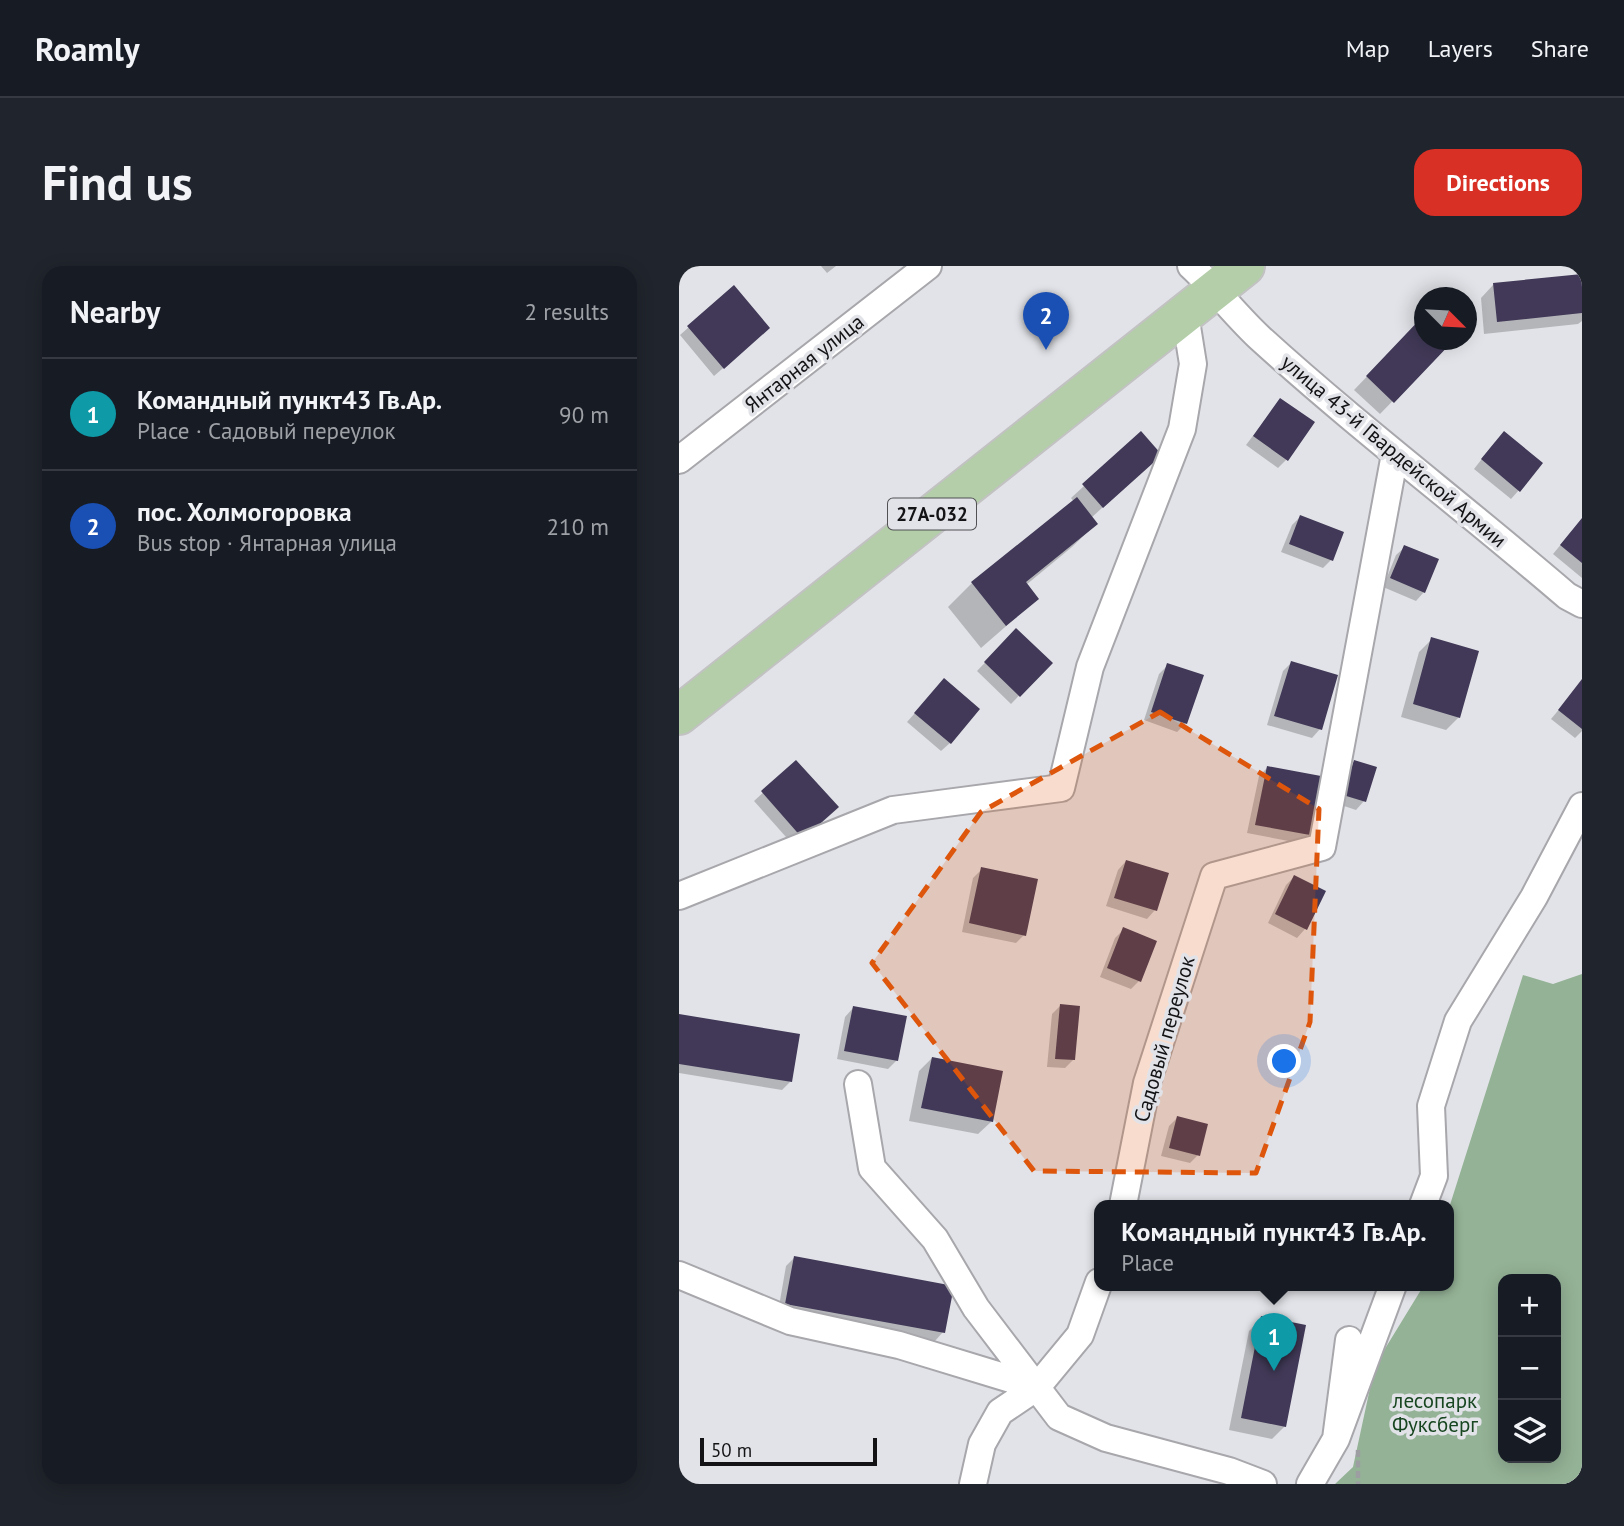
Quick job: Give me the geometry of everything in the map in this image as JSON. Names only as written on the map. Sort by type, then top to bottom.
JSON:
[{"type":"main road","name":"27А-032","points":[[679,715],[1185,314],[1203,277],[1245,266]]},
{"type":"street","name":"Янтарная улица","points":[[679,460],[929,266]]},
{"type":"street","name":"улица 43-й Гвардейской Армии","points":[[1203,277],[1259,337],[1395,454],[1464,507],[1567,596],[1582,604]]},
{"type":"street","points":[[679,897],[893,810],[1061,788],[1090,667],[1182,429],[1192,363],[1185,314]]},
{"type":"street","name":"Садовый переулок","points":[[1124,1200],[1147,1083],[1214,876],[1322,847],[1395,454]]},
{"type":"street","points":[[1425,1200],[1434,1177],[1431,1106],[1458,1021],[1534,897],[1582,806]]},
{"type":"street","points":[[858,1084],[872,1168],[936,1239],[976,1308],[1059,1418],[1106,1438],[1229,1471],[1263,1484]]},
{"type":"street","points":[[679,1275],[790,1321],[899,1345],[1037,1387]]},
{"type":"street","points":[[973,1484],[982,1444],[1000,1412],[1037,1387],[1080,1335],[1096,1291]]},
{"type":"street","points":[[1310,1484],[1336,1439],[1391,1291]]},
{"type":"street","points":[[1336,1439],[1349,1340]]},
{"type":"highlighted area","points":[[1160,712],[1319,809],[1310,1022],[1256,1173],[1034,1171],[872,963],[981,812]]},
{"type":"green space","name":"лесопарк Фуксберг","points":[[1582,974],[1582,1484],[1335,1484],[1353,1467],[1375,1365],[1420,1291],[1454,1291],[1454,1200],[1452,1200],[1523,975],[1553,984]]},
{"type":"building","points":[[1582,274],[1582,313],[1497,322],[1493,283]]},
{"type":"building","points":[[734,285],[770,328],[724,369],[687,326]]},
{"type":"building","points":[[1414,326],[1414,350],[1444,350],[1394,403],[1366,376]]},
{"type":"building","points":[[1280,398],[1315,422],[1288,461],[1253,436]]},
{"type":"building","points":[[1141,431],[1162,455],[1103,508],[1082,484]]},
{"type":"building","points":[[1504,431],[1543,463],[1520,492],[1481,459]]},
{"type":"building","points":[[1077,497],[1098,524],[1026,582],[1039,599],[1006,626],[971,582]]},
{"type":"building","points":[[1300,515],[1344,532],[1333,561],[1289,544]]},
{"type":"building","points":[[1582,518],[1582,563],[1560,545]]},
{"type":"building","points":[[1404,545],[1439,559],[1425,593],[1390,578]]},
{"type":"building","points":[[1016,628],[1053,663],[1020,697],[984,662]]},
{"type":"building","points":[[1431,637],[1479,651],[1460,718],[1413,704]]},
{"type":"building","points":[[1291,661],[1338,675],[1322,730],[1274,716]]},
{"type":"building","points":[[1167,663],[1204,675],[1187,724],[1151,712]]},
{"type":"building","points":[[944,678],[980,709],[951,744],[914,713]]},
{"type":"building","points":[[1582,679],[1582,729],[1558,710]]},
{"type":"building","points":[[796,760],[839,807],[803,839],[761,791]]},
{"type":"building","points":[[1354,760],[1377,767],[1366,802],[1343,795]]},
{"type":"building","points":[[1267,766],[1321,776],[1310,835],[1255,825]]},
{"type":"building","points":[[1126,860],[1169,873],[1157,911],[1114,898]]},
{"type":"building","points":[[981,867],[1038,879],[1026,936],[969,923]]},
{"type":"building","points":[[1294,875],[1326,891],[1307,930],[1275,914]]},
{"type":"building","points":[[1123,927],[1157,941],[1141,982],[1107,968]]},
{"type":"building","points":[[1060,1004],[1080,1006],[1075,1060],[1055,1059]]},
{"type":"building","points":[[853,1006],[907,1016],[898,1061],[844,1051]]},
{"type":"building","points":[[679,1014],[800,1034],[792,1082],[679,1064]]},
{"type":"building","points":[[932,1057],[1003,1071],[993,1122],[921,1108]]},
{"type":"building","points":[[1177,1116],[1208,1124],[1200,1156],[1169,1148]]},
{"type":"building","points":[[794,1256],[954,1286],[945,1333],[785,1304]]},
{"type":"building","points":[[1261,1316],[1306,1325],[1286,1427],[1241,1418]]},
{"type":"place","name":"пос. Холмогоровка","points":[[1046,350]]},
{"type":"place","name":"Командный пункт43 Гв.Ар.","points":[[1274,1371]]}]
